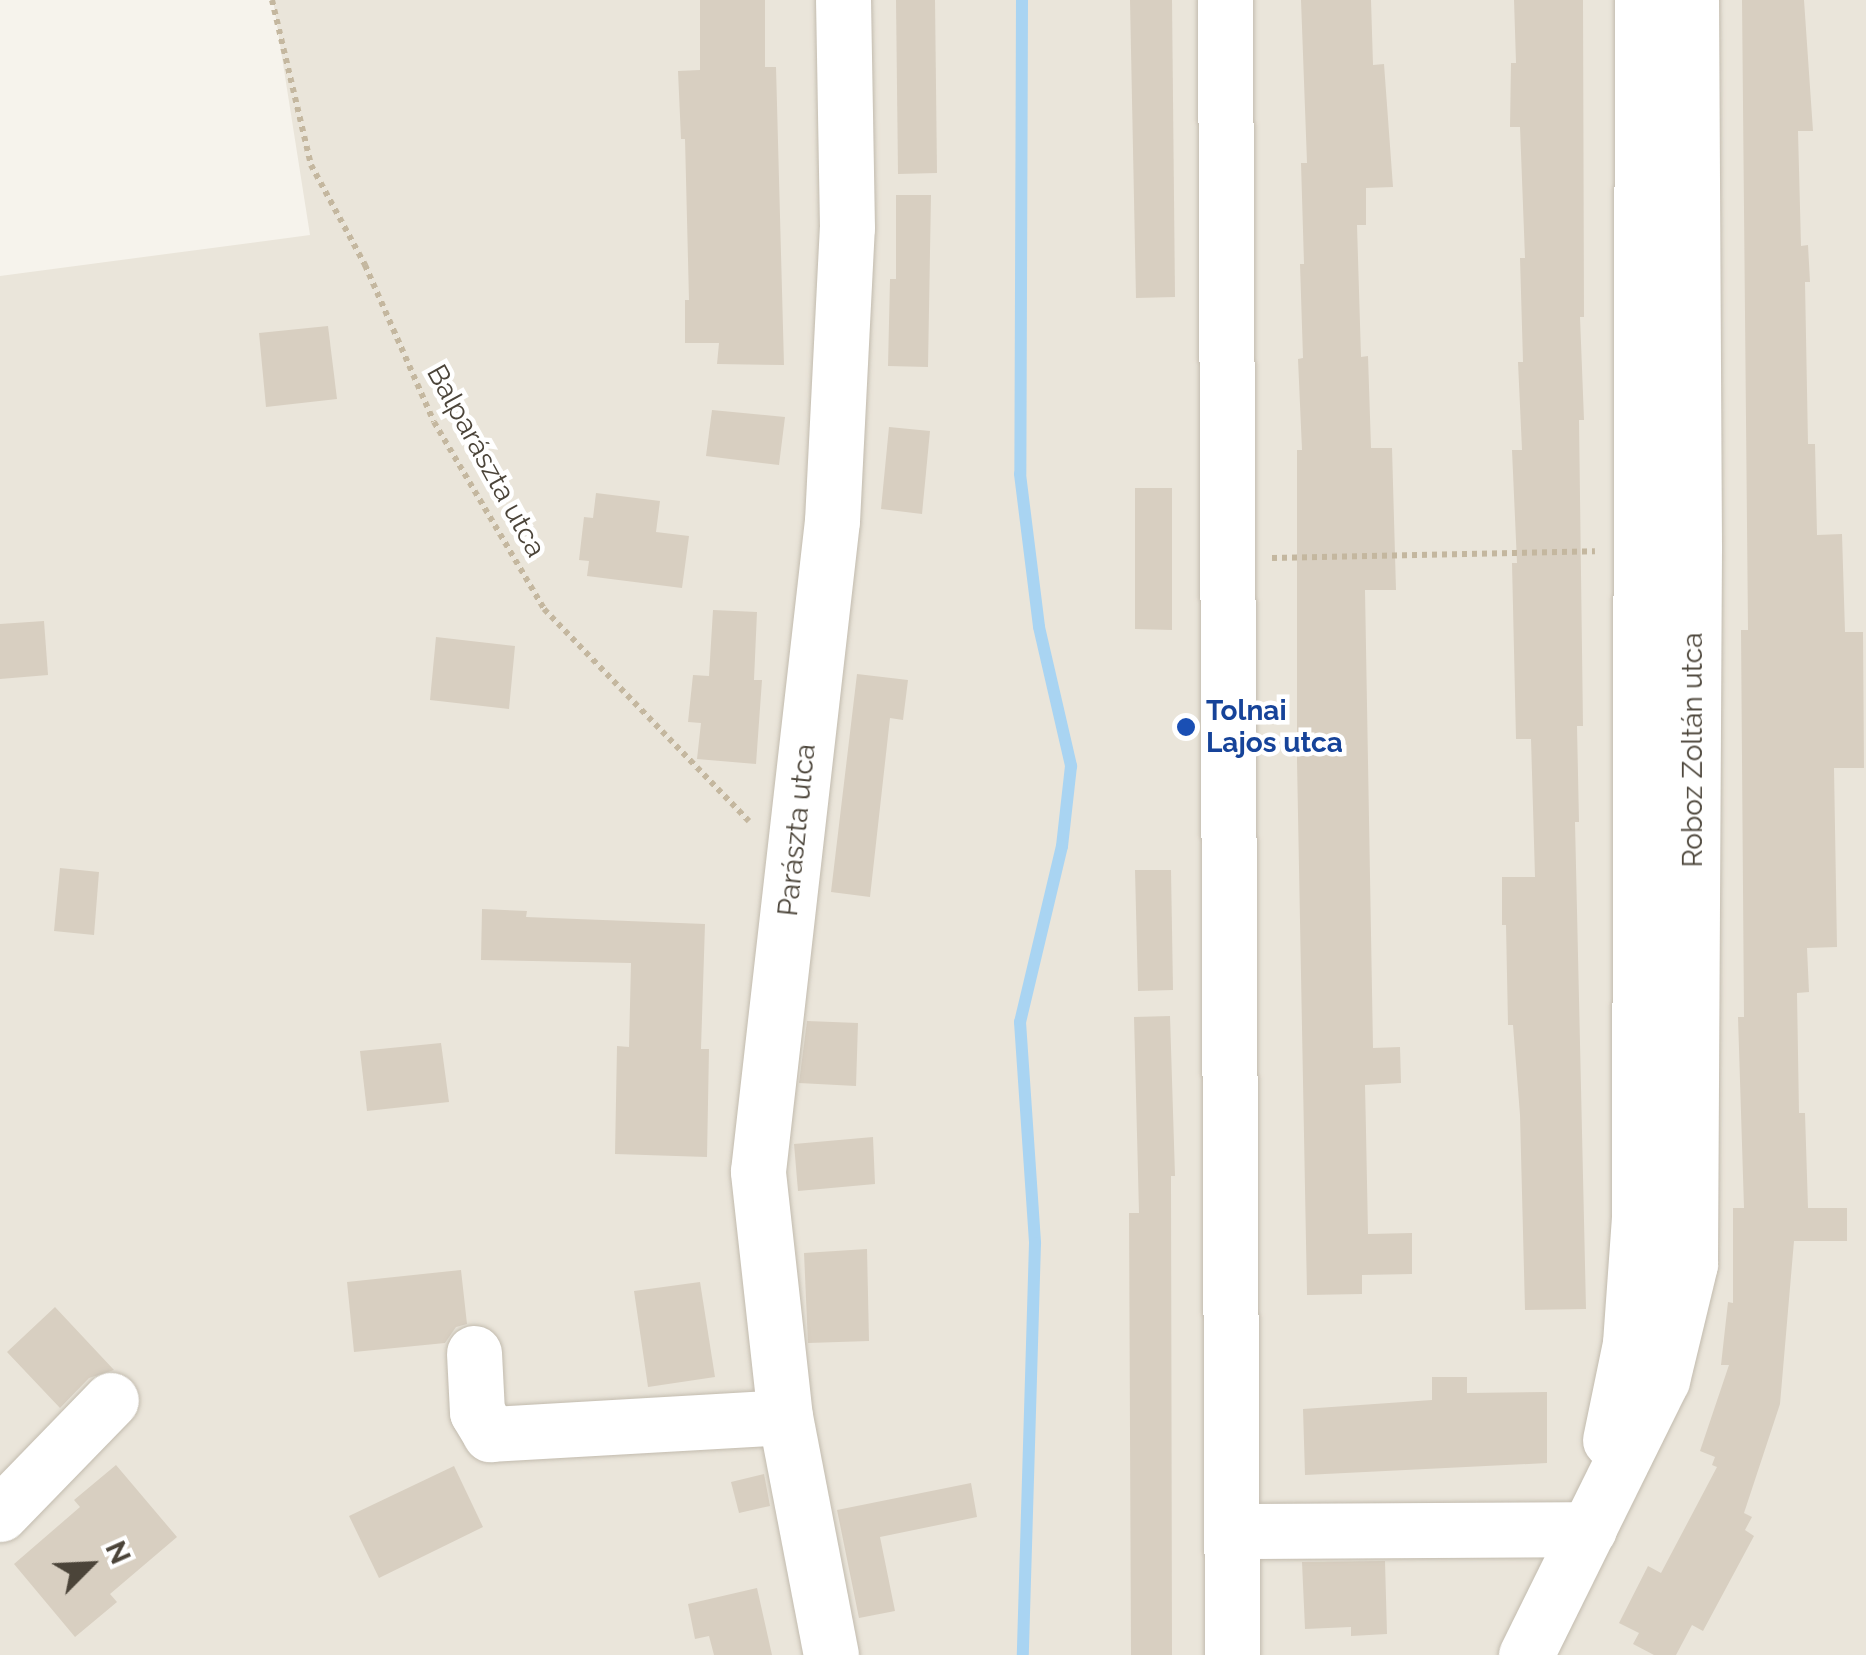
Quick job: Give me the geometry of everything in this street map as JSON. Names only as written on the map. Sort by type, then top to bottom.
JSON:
[{"type":"street","name":"Parászta utca","points":[[832,1655],[785,1417],[758,1171],[832,521],[848,228],[843,0]]},
{"type":"street","points":[[1226,0],[1232,1655]]},
{"type":"street","name":"Roboz Zoltán utca","points":[[1601,1508],[1609,1443],[1630,1343],[1639,1217],[1642,0]]},
{"type":"street","name":"Roboz Zoltán utca","points":[[1526,1655],[1662,1380],[1690,1264],[1694,568],[1691,0]]},
{"type":"street","points":[[474,1353],[476,1412],[490,1434],[785,1417]]},
{"type":"street","points":[[0,1514],[111,1400]]},
{"type":"street","points":[[1232,1532],[1601,1508]]},
{"type":"path","name":"Balparászta utca","points":[[272,0],[311,165],[365,266],[434,422],[544,610],[692,767],[793,863]]},
{"type":"path","points":[[1231,559],[1641,550]]},
{"type":"shaded area","points":[[273,0],[1866,0],[1866,1655],[0,1655],[0,276],[310,235]]},
{"type":"building","points":[[700,0],[765,0],[765,67],[776,67],[784,365],[717,364],[719,343],[685,343],[685,300],[689,300],[685,139],[681,139],[678,71],[700,70]]},
{"type":"building","points":[[896,0],[935,0],[937,173],[898,174]]},
{"type":"building","points":[[1130,0],[1172,0],[1175,297],[1136,298]]},
{"type":"building","points":[[1301,0],[1371,0],[1373,65],[1384,64],[1393,187],[1366,188],[1366,225],[1357,225],[1361,357],[1368,356],[1371,448],[1392,448],[1396,590],[1365,590],[1373,1048],[1400,1047],[1401,1083],[1365,1085],[1368,1234],[1412,1233],[1412,1274],[1362,1275],[1362,1294],[1307,1295],[1297,761],[1297,450],[1302,450],[1298,359],[1303,358],[1300,264],[1304,264],[1301,163],[1307,163]]},
{"type":"building","points":[[1514,0],[1583,0],[1584,317],[1580,317],[1584,420],[1579,420],[1583,726],[1577,726],[1579,822],[1575,822],[1586,1309],[1525,1310],[1520,1115],[1513,1025],[1508,1025],[1506,925],[1502,925],[1502,877],[1535,877],[1531,739],[1516,739],[1512,563],[1517,563],[1512,450],[1522,450],[1518,362],[1523,362],[1520,258],[1525,258],[1520,127],[1510,127],[1511,63],[1516,63]]},
{"type":"building","points":[[1742,0],[1804,0],[1813,131],[1798,131],[1801,246],[1808,245],[1810,282],[1805,282],[1808,444],[1815,444],[1817,535],[1842,534],[1845,632],[1863,632],[1864,768],[1834,768],[1837,947],[1807,948],[1809,992],[1797,993],[1799,1113],[1805,1113],[1808,1208],[1847,1208],[1847,1241],[1794,1241],[1780,1404],[1744,1513],[1752,1517],[1745,1530],[1754,1536],[1703,1631],[1692,1625],[1676,1655],[1654,1655],[1633,1644],[1639,1633],[1619,1623],[1648,1566],[1661,1573],[1717,1467],[1712,1465],[1715,1457],[1700,1451],[1729,1365],[1721,1365],[1728,1302],[1733,1303],[1733,1208],[1744,1208],[1738,1017],[1744,1017],[1741,630],[1748,630]]},
{"type":"building","points":[[896,195],[931,195],[928,367],[888,366],[890,279],[896,279]]},
{"type":"building","points":[[328,326],[337,399],[266,407],[259,333]]},
{"type":"building","points":[[712,410],[785,417],[779,465],[706,456]]},
{"type":"building","points":[[889,427],[930,431],[922,514],[881,509]]},
{"type":"building","points":[[1135,488],[1172,488],[1172,630],[1135,629]]},
{"type":"building","points":[[596,493],[660,501],[656,532],[689,536],[682,588],[587,576],[589,561],[579,560],[584,517],[593,518]]},
{"type":"building","points":[[713,610],[757,612],[754,680],[762,680],[756,764],[697,759],[701,723],[688,722],[693,675],[709,676]]},
{"type":"building","points":[[44,621],[48,675],[0,679],[0,624]]},
{"type":"building","points":[[436,637],[515,646],[509,709],[430,700]]},
{"type":"building","points":[[857,674],[908,680],[903,720],[890,718],[870,897],[831,892]]},
{"type":"building","points":[[60,868],[99,872],[94,935],[54,931]]},
{"type":"building","points":[[1135,870],[1171,870],[1173,990],[1138,991]]},
{"type":"building","points":[[482,909],[527,911],[526,917],[705,924],[701,1049],[709,1049],[707,1157],[615,1154],[617,1046],[629,1047],[631,963],[481,960]]},
{"type":"building","points":[[1170,1016],[1175,1176],[1171,1176],[1172,1655],[1131,1655],[1129,1213],[1139,1213],[1134,1017]]},
{"type":"building","points":[[807,1021],[858,1023],[856,1086],[799,1083]]},
{"type":"building","points":[[441,1043],[449,1102],[367,1111],[360,1051]]},
{"type":"building","points":[[873,1137],[875,1184],[798,1191],[794,1144]]},
{"type":"building","points":[[867,1249],[869,1341],[808,1343],[804,1253]]},
{"type":"building","points":[[461,1270],[467,1324],[456,1327],[445,1343],[354,1352],[347,1282]]},
{"type":"building","points":[[700,1282],[715,1377],[648,1387],[634,1291]]},
{"type":"building","points":[[55,1307],[114,1370],[89,1378],[60,1408],[7,1352]]},
{"type":"building","points":[[1432,1377],[1467,1377],[1467,1393],[1547,1392],[1547,1463],[1305,1475],[1303,1409],[1432,1400]]},
{"type":"building","points":[[116,1465],[177,1537],[110,1594],[117,1602],[75,1637],[14,1564],[80,1507],[74,1500]]},
{"type":"building","points":[[454,1466],[483,1527],[379,1578],[349,1516]]},
{"type":"building","points":[[764,1474],[770,1506],[739,1513],[731,1482]]},
{"type":"building","points":[[971,1483],[977,1517],[880,1537],[895,1611],[859,1618],[837,1510]]},
{"type":"building","points":[[1385,1561],[1387,1634],[1351,1636],[1351,1627],[1305,1629],[1302,1562]]},
{"type":"building","points":[[757,1588],[772,1655],[714,1655],[709,1636],[695,1639],[688,1604]]},
{"type":"waterway","points":[[1022,0],[1020,474],[1039,627],[1071,766],[1062,846],[1020,1022],[1035,1243],[1023,1655]]},
{"type":"place","name":"Tolnai Lajos utca","points":[[1186,727]]}]
